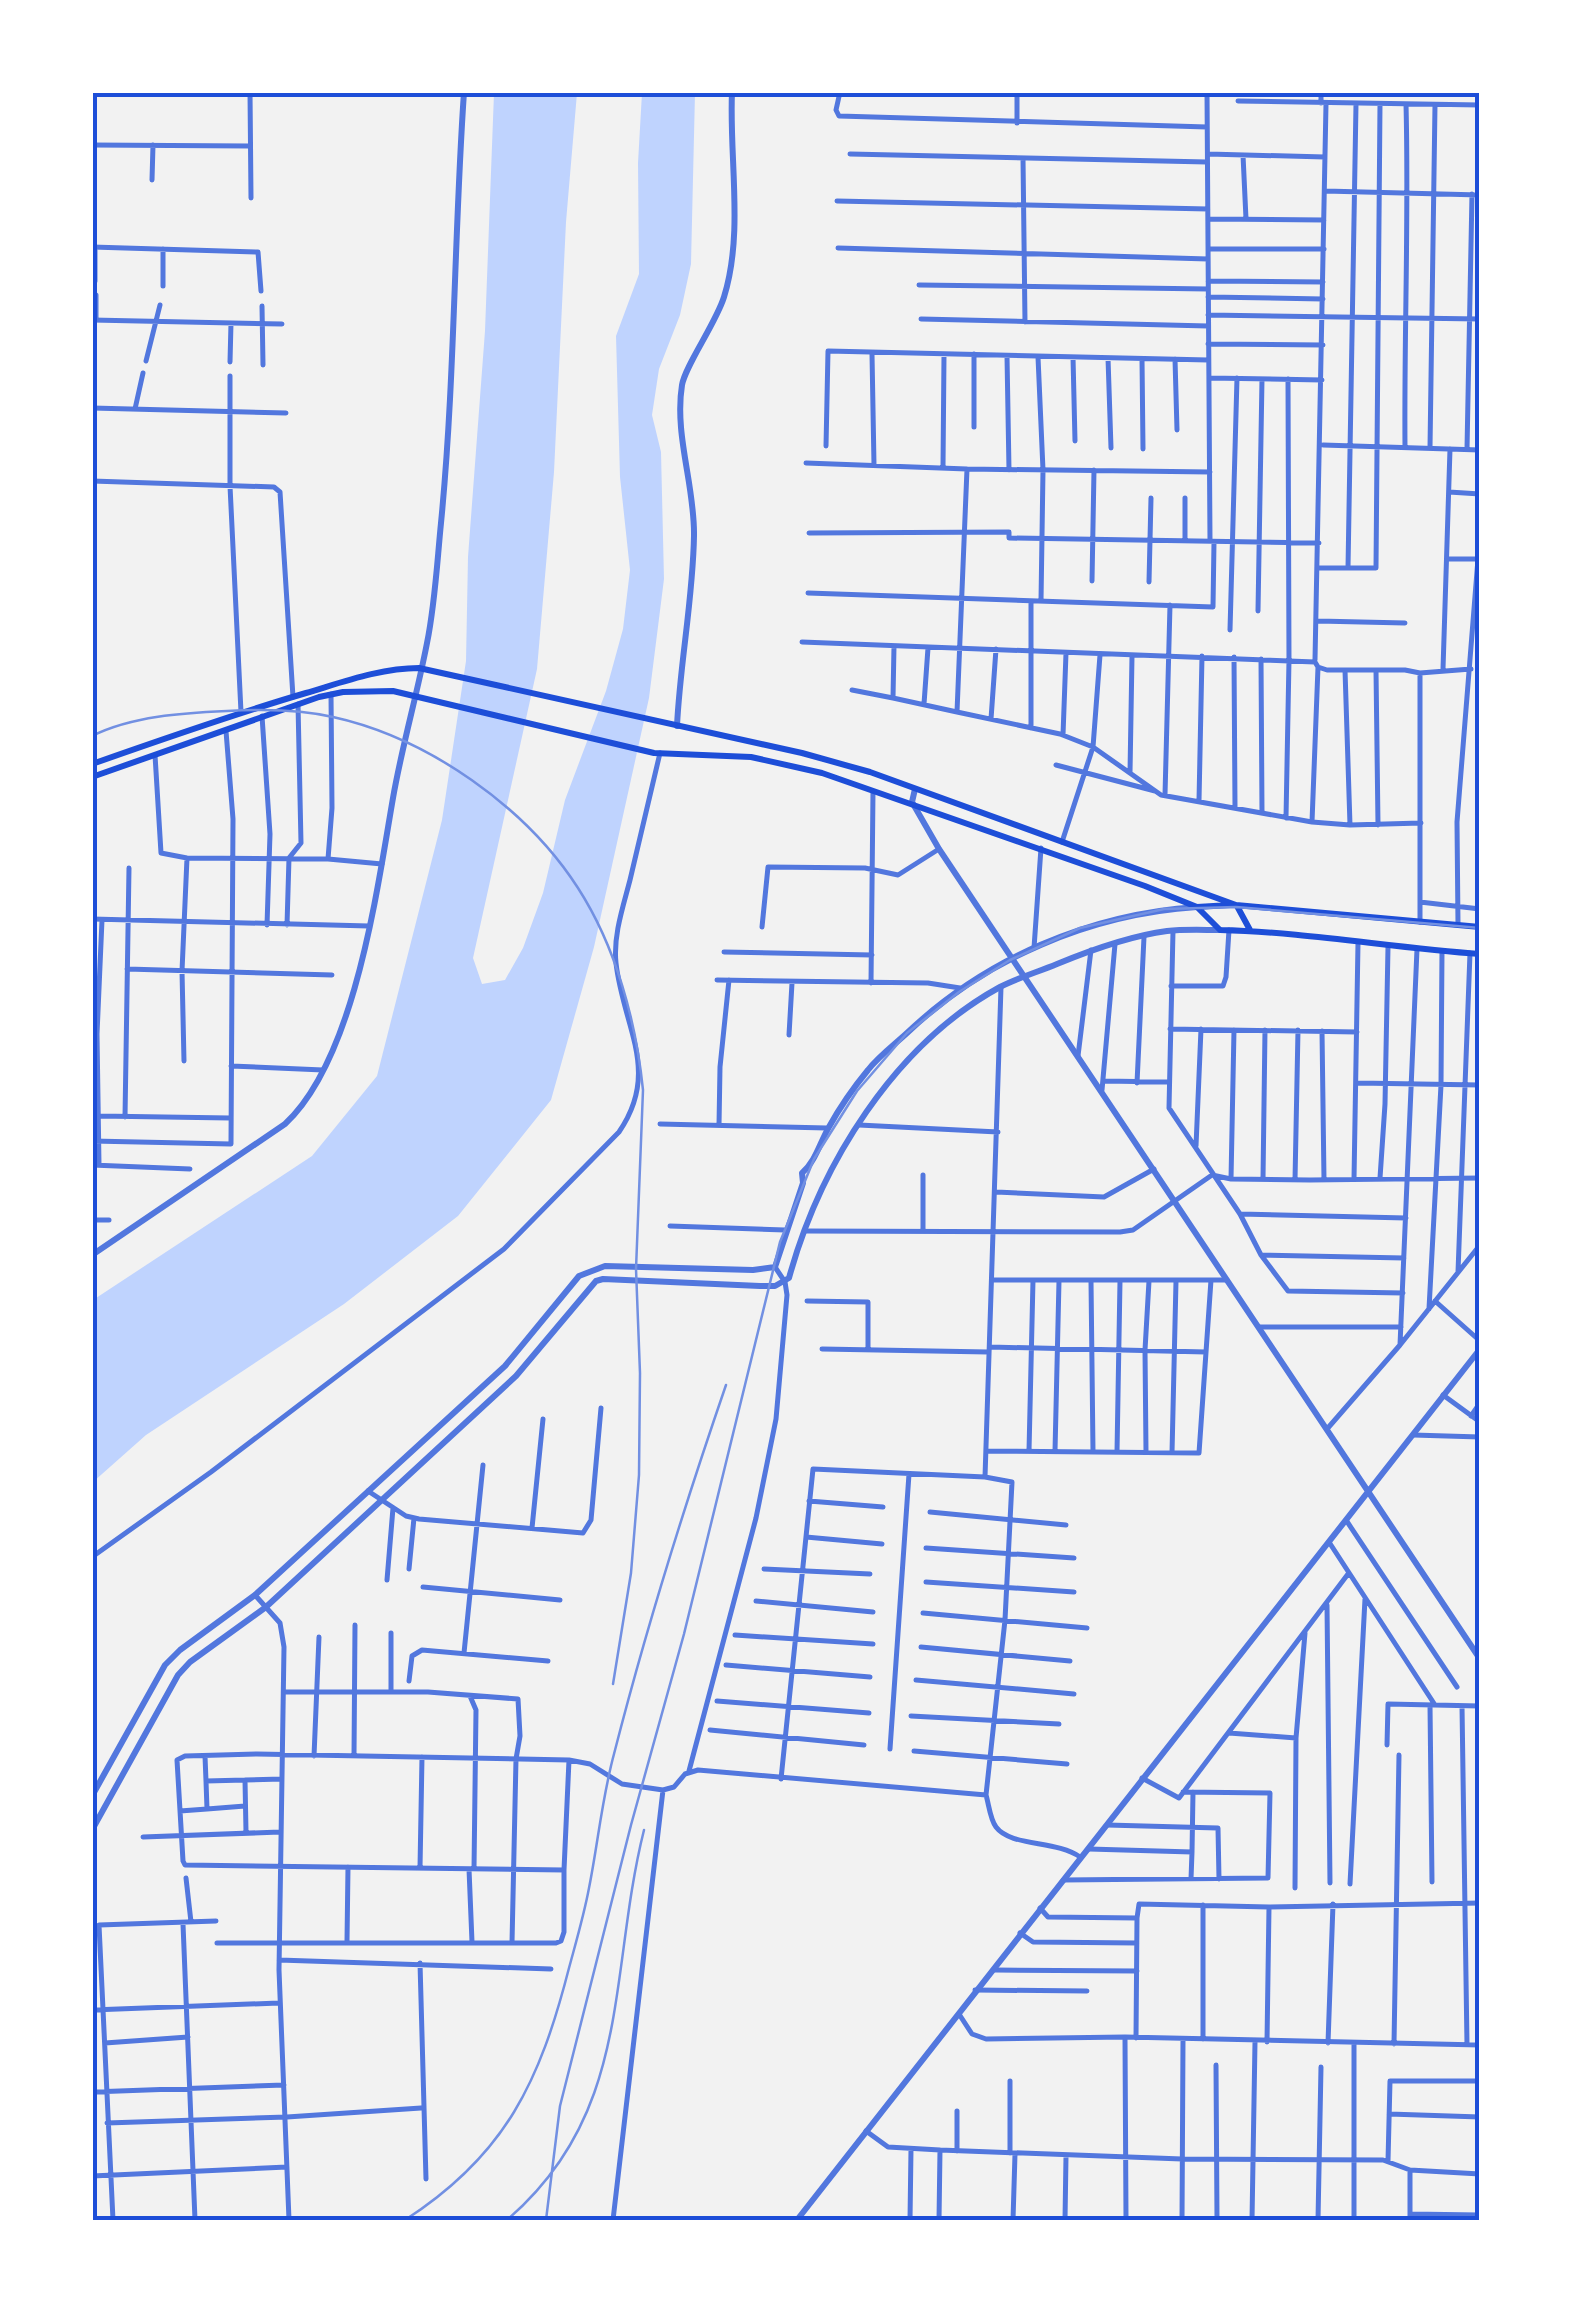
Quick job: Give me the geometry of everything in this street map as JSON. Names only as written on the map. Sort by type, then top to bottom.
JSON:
[{"type":"main road","points":[[92,777],[296,700],[387,671],[423,669],[802,753],[870,772],[1236,905],[1250,930]]},
{"type":"main road","points":[[92,764],[240,712],[331,694],[379,690],[657,753],[751,757],[822,773],[1041,848],[1196,907],[1224,930],[1480,954]]},
{"type":"main road","points":[[1196,907],[1236,905],[1480,927]]},
{"type":"street","points":[[250,92],[250,198]]},
{"type":"street","points":[[92,1256],[300,1110],[324,1070],[348,1007],[369,926],[396,780],[419,696],[427,646],[442,520],[464,92]]},
{"type":"street","points":[[677,726],[694,538],[691,481],[682,435],[682,382],[710,333],[725,294],[734,220],[732,92]]},
{"type":"street","points":[[840,92],[836,110],[839,116],[1207,127]]},
{"type":"street","points":[[1017,92],[1017,123]]},
{"type":"street","points":[[808,594],[1212,607],[1207,92]]},
{"type":"street","points":[[1312,822],[1324,282],[1321,92]]},
{"type":"street","points":[[1238,101],[1480,105]]},
{"type":"street","points":[[1348,568],[1356,104]]},
{"type":"street","points":[[1319,568],[1376,568],[1380,104]]},
{"type":"street","points":[[1404,447],[1406,104]]},
{"type":"street","points":[[1430,448],[1435,105]]},
{"type":"street","points":[[92,145],[250,146]]},
{"type":"street","points":[[152,180],[153,145]]},
{"type":"street","points":[[850,154],[1325,157]]},
{"type":"street","points":[[1243,155],[1246,219]]},
{"type":"street","points":[[1024,158],[1026,322]]},
{"type":"street","points":[[1324,191],[1476,194],[1475,318],[1467,450]]},
{"type":"street","points":[[838,200],[1208,209]]},
{"type":"street","points":[[1208,219],[1324,220]]},
{"type":"street","points":[[96,281],[94,247],[258,252],[261,291]]},
{"type":"street","points":[[163,248],[163,286]]},
{"type":"street","points":[[838,248],[1208,259]]},
{"type":"street","points":[[1208,249],[1324,249]]},
{"type":"street","points":[[919,284],[1324,282]]},
{"type":"street","points":[[96,295],[94,320],[282,324]]},
{"type":"street","points":[[1208,298],[1323,298]]},
{"type":"street","points":[[146,361],[160,305]]},
{"type":"street","points":[[262,306],[263,365]]},
{"type":"street","points":[[1208,314],[1475,318]]},
{"type":"street","points":[[922,319],[1208,326]]},
{"type":"street","points":[[230,323],[230,362]]},
{"type":"street","points":[[1208,344],[1323,345]]},
{"type":"street","points":[[826,446],[828,351],[1208,360]]},
{"type":"street","points":[[872,354],[874,465]]},
{"type":"street","points":[[974,354],[974,427]]},
{"type":"street","points":[[942,468],[944,355]]},
{"type":"street","points":[[1008,356],[1009,470]]},
{"type":"street","points":[[1038,356],[1043,470],[1041,601]]},
{"type":"street","points":[[1073,357],[1074,441]]},
{"type":"street","points":[[1108,358],[1111,448]]},
{"type":"street","points":[[1142,358],[1143,450]]},
{"type":"street","points":[[1175,359],[1176,430]]},
{"type":"street","points":[[134,409],[143,373]]},
{"type":"street","points":[[230,376],[230,486],[240,712]]},
{"type":"street","points":[[1208,378],[1322,380]]},
{"type":"street","points":[[1230,630],[1237,378]]},
{"type":"street","points":[[1258,611],[1262,378]]},
{"type":"street","points":[[1286,818],[1288,379]]},
{"type":"street","points":[[92,408],[286,413]]},
{"type":"street","points":[[1322,444],[1480,450]]},
{"type":"street","points":[[1443,669],[1450,449]]},
{"type":"street","points":[[806,463],[1210,472]]},
{"type":"street","points":[[957,712],[967,469]]},
{"type":"street","points":[[1092,581],[1094,470]]},
{"type":"street","points":[[92,482],[274,487],[280,492],[296,700],[301,843],[289,858],[287,926]]},
{"type":"street","points":[[1448,492],[1480,493],[1479,559],[1458,822],[1458,925]]},
{"type":"street","points":[[1149,582],[1151,498]]},
{"type":"street","points":[[1185,498],[1185,541]]},
{"type":"street","points":[[809,533],[1009,532],[1009,538],[1320,543]]},
{"type":"street","points":[[1446,558],[1479,559]]},
{"type":"street","points":[[1031,600],[1031,728]]},
{"type":"street","points":[[1165,795],[1170,605]]},
{"type":"street","points":[[1318,622],[1406,623]]},
{"type":"street","points":[[802,642],[1261,658],[1346,670],[1420,673],[1470,669]]},
{"type":"street","points":[[893,698],[894,646]]},
{"type":"street","points":[[924,704],[928,647]]},
{"type":"street","points":[[991,718],[996,649]]},
{"type":"street","points":[[1062,735],[1066,652]]},
{"type":"street","points":[[1062,842],[1093,747],[1100,654]]},
{"type":"street","points":[[1130,773],[1132,655]]},
{"type":"street","points":[[1199,801],[1202,656]]},
{"type":"street","points":[[1234,657],[1235,807]]},
{"type":"street","points":[[1261,658],[1262,813]]},
{"type":"street","points":[[1346,670],[1350,825]]},
{"type":"street","points":[[1376,670],[1378,825]]},
{"type":"street","points":[[1420,673],[1420,922]]},
{"type":"street","points":[[852,690],[1062,735],[1093,747],[1157,792]]},
{"type":"street","points":[[328,858],[332,808],[331,694]]},
{"type":"street","points":[[262,716],[269,857],[267,925]]},
{"type":"street","points":[[96,1141],[231,1144],[232,856],[226,728]]},
{"type":"street","points":[[92,1557],[211,1472],[504,1248],[619,1132],[631,1114],[639,1085],[615,946],[657,753]]},
{"type":"street","points":[[154,754],[161,854],[187,858],[328,858],[382,864]]},
{"type":"street","points":[[1056,765],[1165,795],[1286,818],[1350,825],[1421,823]]},
{"type":"street","points":[[915,788],[912,802],[939,849],[1480,1659]]},
{"type":"street","points":[[871,983],[873,792]]},
{"type":"street","points":[[1034,948],[1041,848]]},
{"type":"street","points":[[762,927],[768,867],[873,869],[892,875],[905,873],[939,849]]},
{"type":"street","points":[[184,1061],[182,971],[187,858]]},
{"type":"street","points":[[125,1117],[128,868]]},
{"type":"street","points":[[1420,902],[1480,910]]},
{"type":"street","points":[[564,1870],[185,1865],[177,1760],[186,1756],[354,1756],[569,1760],[590,1764],[622,1784],[662,1790],[674,1787],[688,1772],[756,1518],[776,1418],[785,1282],[775,1267],[803,1183],[802,1173],[810,1166],[828,1128],[870,1067],[940,1001],[960,988],[1012,957],[1121,918],[1196,907]]},
{"type":"street","points":[[92,920],[369,926]]},
{"type":"street","points":[[102,920],[95,1034],[99,1116],[96,1165],[190,1168]]},
{"type":"street","points":[[92,1830],[178,1675],[266,1607],[516,1376],[596,1281],[760,1286],[785,1282],[802,1231],[837,1154],[907,1061],[963,1012],[1001,987],[1092,950],[1173,931],[1224,930],[1223,986],[1171,986]]},
{"type":"street","points":[[1173,931],[1169,1108],[1240,1214],[1262,1255],[1288,1291],[1403,1293]]},
{"type":"street","points":[[1137,1083],[1144,936]]},
{"type":"street","points":[[1354,1178],[1358,943]]},
{"type":"street","points":[[1102,1092],[1115,944]]},
{"type":"street","points":[[1380,1178],[1388,947]]},
{"type":"street","points":[[1078,1056],[1092,950]]},
{"type":"street","points":[[1400,1345],[1418,950]]},
{"type":"street","points":[[1429,1309],[1441,1085],[1442,951]]},
{"type":"street","points":[[724,952],[872,955]]},
{"type":"street","points":[[1458,1272],[1470,953]]},
{"type":"street","points":[[127,969],[332,976]]},
{"type":"street","points":[[717,980],[928,982],[960,988]]},
{"type":"street","points":[[719,1125],[729,980]]},
{"type":"street","points":[[789,1034],[792,982]]},
{"type":"street","points":[[985,1477],[1001,987]]},
{"type":"street","points":[[1170,1028],[1358,1032]]},
{"type":"street","points":[[1196,1148],[1202,1029]]},
{"type":"street","points":[[1231,1179],[1234,1030]]},
{"type":"street","points":[[1263,1180],[1265,1030]]},
{"type":"street","points":[[1295,1180],[1298,1030]]},
{"type":"street","points":[[1322,1031],[1324,1180]]},
{"type":"street","points":[[231,1066],[324,1070]]},
{"type":"street","points":[[1103,1081],[1168,1082]]},
{"type":"street","points":[[1357,1083],[1480,1086]]},
{"type":"street","points":[[99,1116],[230,1118]]},
{"type":"street","points":[[660,1124],[828,1128]]},
{"type":"street","points":[[859,1125],[998,1132]]},
{"type":"street","points":[[996,1192],[1104,1197],[1154,1169]]},
{"type":"street","points":[[922,1175],[922,1231]]},
{"type":"street","points":[[802,1231],[1127,1232],[1212,1176],[1263,1180],[1480,1178]]},
{"type":"street","points":[[1240,1214],[1406,1218]]},
{"type":"street","points":[[92,1220],[109,1220]]},
{"type":"street","points":[[670,1226],[785,1230]]},
{"type":"street","points":[[1326,1429],[1480,1245]]},
{"type":"street","points":[[1262,1255],[1404,1258]]},
{"type":"street","points":[[92,1796],[165,1665],[255,1594],[505,1366],[579,1276],[605,1266],[754,1270],[775,1267]]},
{"type":"street","points":[[677,1268],[677,1283]]},
{"type":"street","points":[[992,1280],[1227,1280]]},
{"type":"street","points":[[1028,1451],[1033,1280]]},
{"type":"street","points":[[986,1451],[1200,1453],[1211,1280]]},
{"type":"street","points":[[1055,1452],[1058,1281]]},
{"type":"street","points":[[1091,1281],[1093,1452]]},
{"type":"street","points":[[1117,1452],[1120,1281]]},
{"type":"street","points":[[1172,1452],[1176,1281]]},
{"type":"street","points":[[1146,1452],[1149,1282]]},
{"type":"street","points":[[808,1301],[868,1302],[868,1350]]},
{"type":"street","points":[[1434,1302],[1480,1341]]},
{"type":"street","points":[[1258,1326],[1401,1327]]},
{"type":"street","points":[[822,1349],[1206,1352]]},
{"type":"street","points":[[797,2220],[1480,1349]]},
{"type":"street","points":[[1443,1395],[1480,1422]]},
{"type":"street","points":[[1471,1416],[1480,1403]]},
{"type":"street","points":[[368,1490],[414,1518],[583,1532],[592,1520],[601,1408]]},
{"type":"street","points":[[532,1528],[543,1420]]},
{"type":"street","points":[[1411,1435],[1480,1437]]},
{"type":"street","points":[[464,1653],[483,1465]]},
{"type":"street","points":[[781,1779],[813,1469],[985,1477],[1012,1482],[1008,1586],[986,1795],[993,1822],[1000,1831],[1032,1843],[1063,1846],[1080,1857]]},
{"type":"street","points":[[890,1750],[909,1474]]},
{"type":"street","points":[[810,1500],[883,1507]]},
{"type":"street","points":[[386,1580],[393,1508]]},
{"type":"street","points":[[930,1512],[1066,1525]]},
{"type":"street","points":[[409,1569],[414,1518]]},
{"type":"street","points":[[1344,1518],[1457,1687]]},
{"type":"street","points":[[806,1537],[882,1544]]},
{"type":"street","points":[[1328,1540],[1433,1705],[1432,1882]]},
{"type":"street","points":[[926,1548],[1074,1558]]},
{"type":"street","points":[[764,1569],[870,1574]]},
{"type":"street","points":[[1142,1778],[1179,1798],[1348,1574]]},
{"type":"street","points":[[926,1582],[1074,1592]]},
{"type":"street","points":[[422,1587],[560,1600]]},
{"type":"street","points":[[255,1594],[280,1622],[284,1634],[279,1960],[290,2220]]},
{"type":"street","points":[[1350,1884],[1365,1600]]},
{"type":"street","points":[[756,1601],[873,1612]]},
{"type":"street","points":[[1327,1602],[1330,1883]]},
{"type":"street","points":[[923,1613],[1087,1628]]},
{"type":"street","points":[[354,1756],[355,1624]]},
{"type":"street","points":[[1295,1888],[1296,1738],[1306,1630]]},
{"type":"street","points":[[390,1633],[391,1692]]},
{"type":"street","points":[[734,1634],[873,1644]]},
{"type":"street","points":[[314,1756],[319,1636]]},
{"type":"street","points":[[921,1647],[1070,1660]]},
{"type":"street","points":[[409,1681],[416,1652],[548,1661]]},
{"type":"street","points":[[726,1665],[870,1677]]},
{"type":"street","points":[[916,1680],[1074,1694]]},
{"type":"street","points":[[284,1692],[391,1692],[518,1699],[512,1943]]},
{"type":"street","points":[[470,1696],[476,1710],[472,1942]]},
{"type":"street","points":[[716,1701],[869,1713]]},
{"type":"street","points":[[1387,1745],[1388,1704],[1480,1706]]},
{"type":"street","points":[[1462,1706],[1467,2045]]},
{"type":"street","points":[[911,1716],[1059,1724]]},
{"type":"street","points":[[710,1730],[864,1745]]},
{"type":"street","points":[[1228,1733],[1296,1738]]},
{"type":"street","points":[[914,1751],[1067,1764]]},
{"type":"street","points":[[1394,2044],[1399,1755]]},
{"type":"street","points":[[205,1756],[207,1809]]},
{"type":"street","points":[[420,1868],[422,1758]]},
{"type":"street","points":[[217,1943],[561,1941],[569,1760]]},
{"type":"street","points":[[688,1772],[986,1795]]},
{"type":"street","points":[[206,1781],[283,1778]]},
{"type":"street","points":[[245,1780],[246,1833]]},
{"type":"street","points":[[613,2220],[662,1790]]},
{"type":"street","points":[[1062,1880],[1268,1878],[1270,1793],[1184,1792]]},
{"type":"street","points":[[1191,1879],[1193,1792]]},
{"type":"street","points":[[180,1811],[246,1806]]},
{"type":"street","points":[[1104,1825],[1218,1828],[1219,1879]]},
{"type":"street","points":[[144,1837],[282,1832]]},
{"type":"street","points":[[1086,1848],[1192,1852]]},
{"type":"street","points":[[347,1941],[348,1866]]},
{"type":"street","points":[[186,1878],[191,1922]]},
{"type":"street","points":[[1136,2038],[1139,1904],[1268,1907],[1480,1903]]},
{"type":"street","points":[[1328,2043],[1333,1904]]},
{"type":"street","points":[[1203,1906],[1203,2039]]},
{"type":"street","points":[[1267,2042],[1268,1907]]},
{"type":"street","points":[[1040,1908],[1048,1917],[1137,1918]]},
{"type":"street","points":[[113,2220],[99,1925],[216,1921]]},
{"type":"street","points":[[182,1922],[195,2220]]},
{"type":"street","points":[[1020,1934],[1033,1942],[1137,1943]]},
{"type":"street","points":[[279,1960],[551,1969]]},
{"type":"street","points":[[420,1963],[426,2179]]},
{"type":"street","points":[[991,1970],[1136,1971]]},
{"type":"street","points":[[975,1990],[1087,1991]]},
{"type":"street","points":[[92,2010],[280,2003]]},
{"type":"street","points":[[957,2012],[972,2034],[986,2039],[1125,2037],[1480,2045]]},
{"type":"street","points":[[105,2043],[188,2037]]},
{"type":"street","points":[[1125,2037],[1126,2220]]},
{"type":"street","points":[[1182,2220],[1183,2039]]},
{"type":"street","points":[[1252,2220],[1255,2042]]},
{"type":"street","points":[[1354,2044],[1354,2220]]},
{"type":"street","points":[[1216,2065],[1218,2220]]},
{"type":"street","points":[[1318,2220],[1321,2067]]},
{"type":"street","points":[[1388,2161],[1390,2080],[1480,2082]]},
{"type":"street","points":[[1010,2081],[1014,2220]]},
{"type":"street","points":[[92,2092],[284,2085]]},
{"type":"street","points":[[107,2123],[287,2118],[422,2108]]},
{"type":"street","points":[[958,2111],[958,2151]]},
{"type":"street","points":[[1388,2114],[1480,2117]]},
{"type":"street","points":[[866,2131],[888,2147],[911,2149],[1127,2158],[1388,2161],[1410,2170],[1480,2174]]},
{"type":"street","points":[[910,2220],[911,2149]]},
{"type":"street","points":[[939,2220],[940,2150]]},
{"type":"street","points":[[1066,2156],[1066,2220]]},
{"type":"street","points":[[92,2176],[287,2166]]},
{"type":"street","points":[[1410,2170],[1410,2217],[1480,2215]]},
{"type":"water","points":[[494,93],[577,93],[566,222],[554,472],[537,669],[473,958],[482,984],[505,980],[523,948],[543,893],[565,800],[606,691],[623,629],[630,570],[620,477],[616,336],[639,274],[642,93],[695,93],[691,264],[680,315],[659,369],[652,415],[661,452],[664,579],[649,698],[594,947],[551,1100],[458,1216],[344,1304],[146,1435],[93,1482],[93,1300],[312,1156],[377,1076],[442,820],[466,661],[468,557],[485,331]]},
{"type":"railway","points":[[92,736],[158,717],[240,710],[307,712],[369,727],[439,759],[503,804],[556,858],[591,911],[622,985],[643,1090],[636,1269],[639,1475],[631,1573],[613,1684]]},
{"type":"railway","points":[[546,2220],[560,2106],[684,1634],[780,1242],[814,1159],[857,1091],[907,1033],[959,992],[1010,960],[1080,928],[1164,909],[1236,907],[1480,928]]},
{"type":"railway","points":[[405,2220],[440,2195],[494,2141],[514,2112],[545,2046],[585,1908],[606,1787],[626,1707],[666,1568],[726,1385]]},
{"type":"railway","points":[[507,2220],[548,2178],[576,2134],[596,2087],[609,2038],[644,1830]]}]
